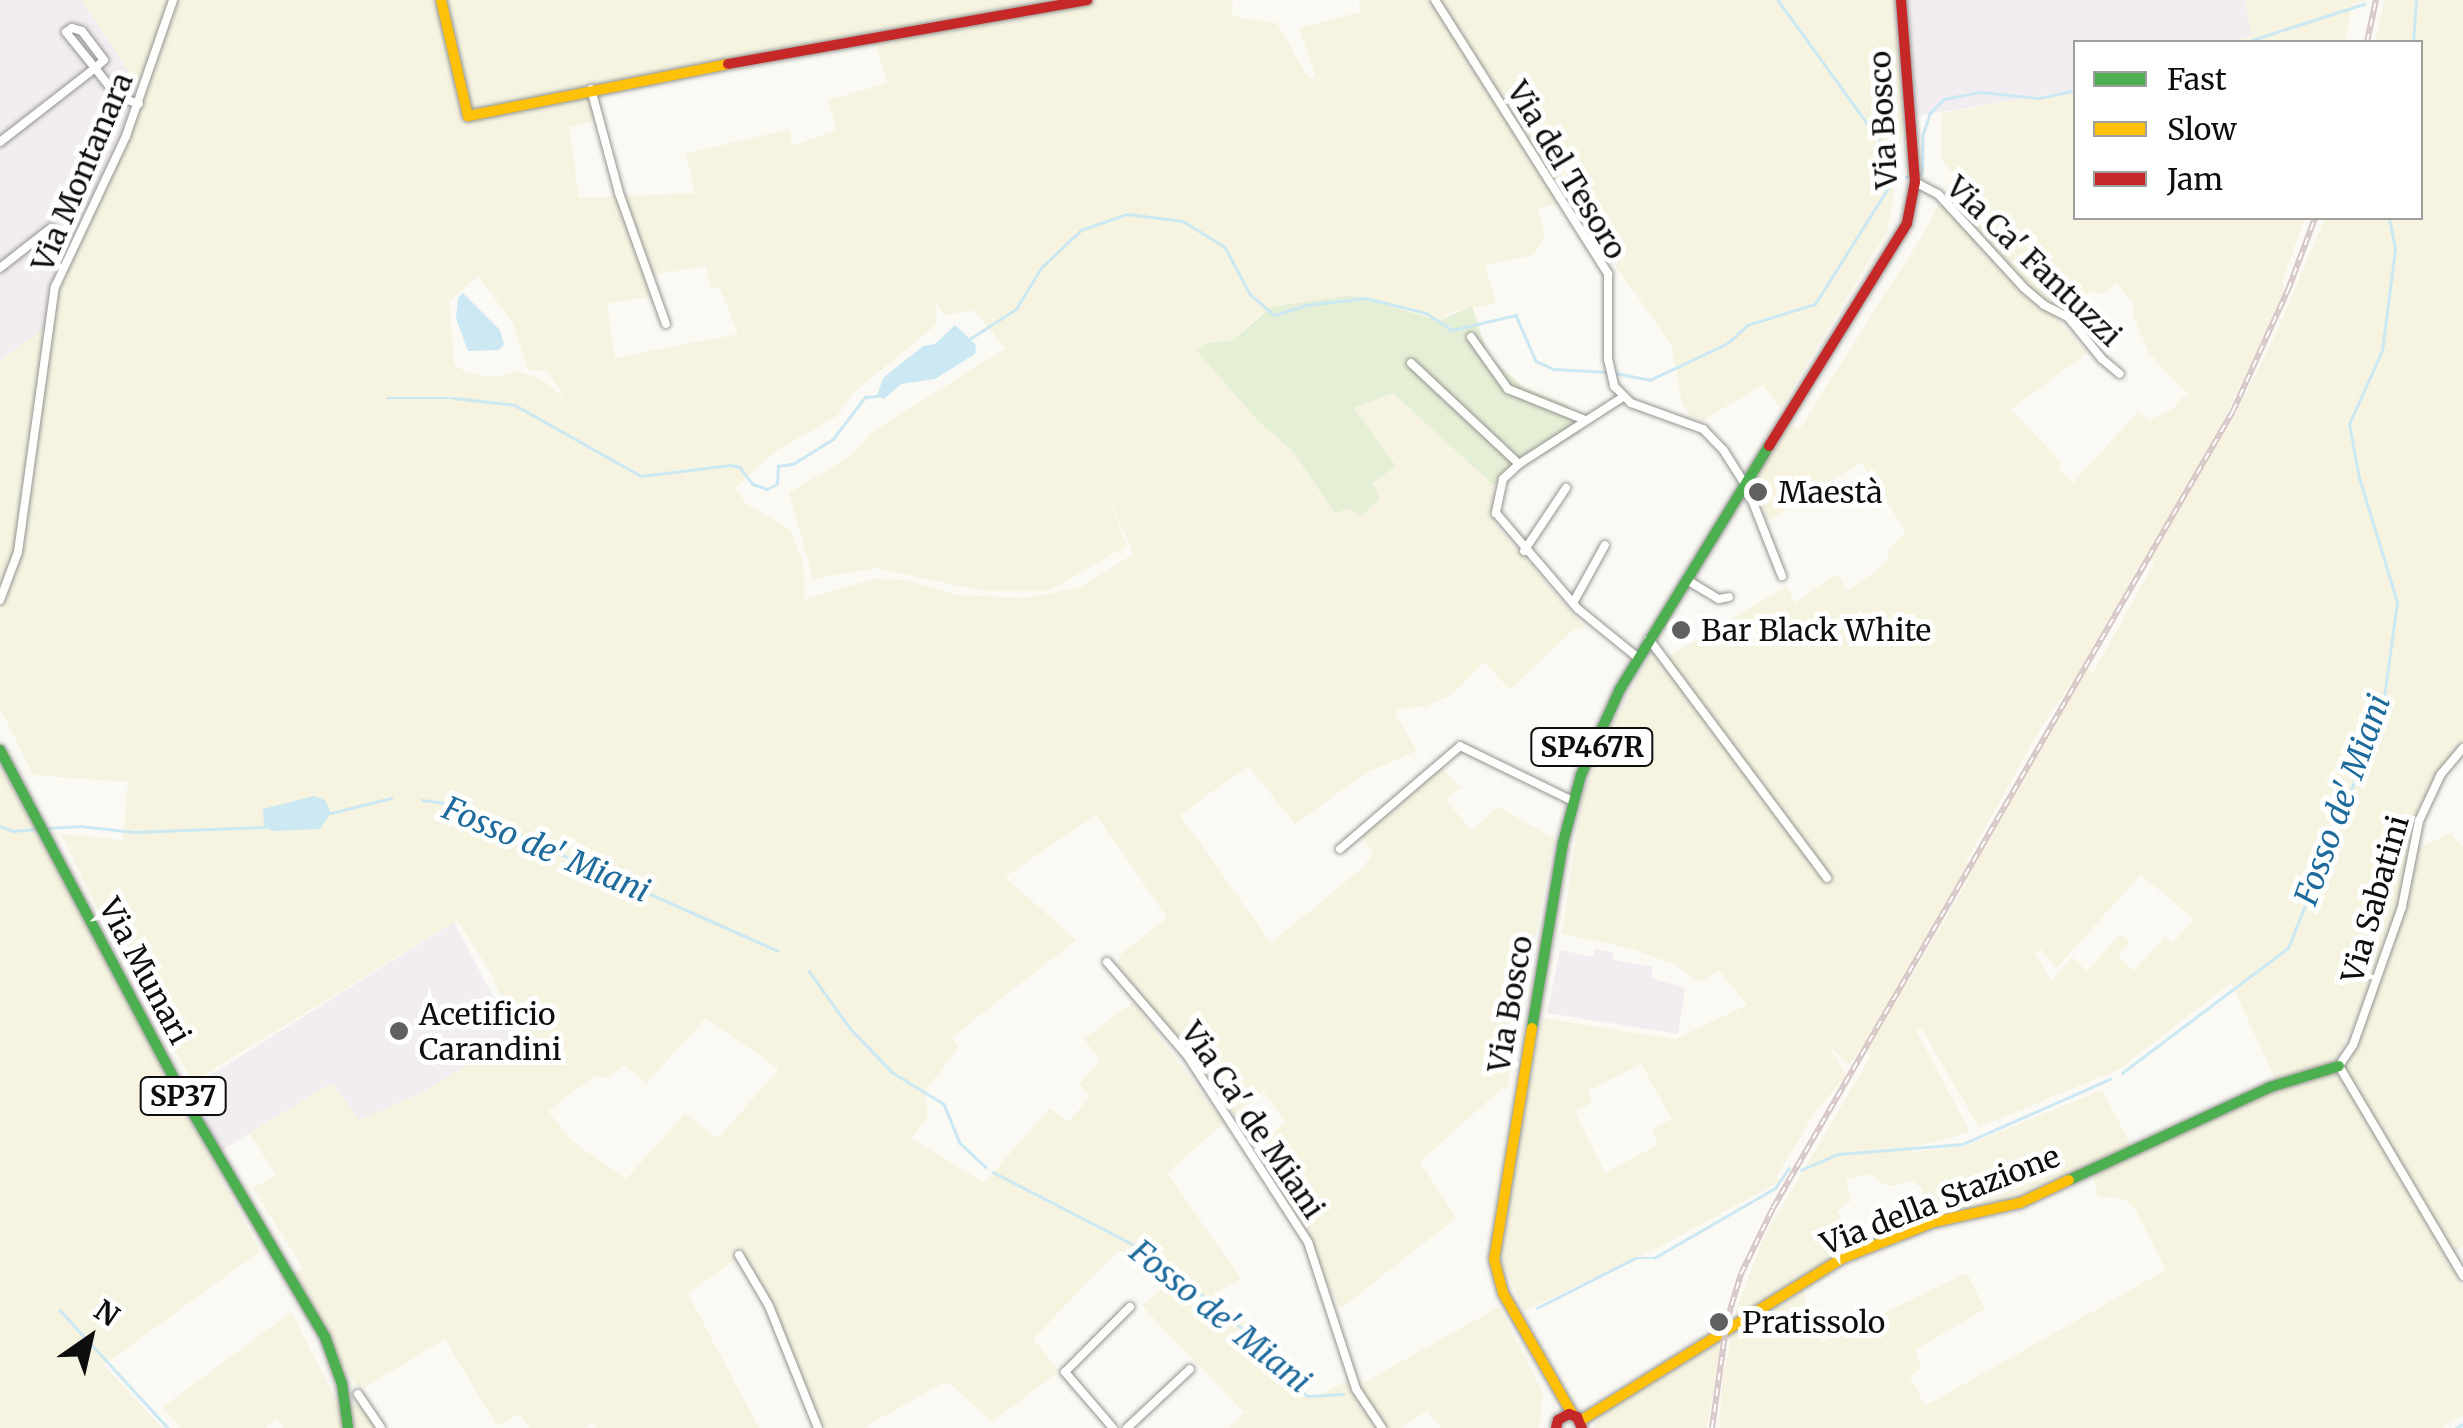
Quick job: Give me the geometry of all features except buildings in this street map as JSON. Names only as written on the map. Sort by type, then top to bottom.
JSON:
[{"type":"main road","points":[[441,0],[468,116],[591,89],[1087,0]]},
{"type":"main road","name":"Via Bosco","points":[[1552,1381],[1556,1426],[1578,1421],[1503,1293],[1496,1275],[1494,1242],[1574,801],[1592,746],[1638,658],[1898,239],[1913,202],[1915,175],[1901,0]]},
{"type":"main road","name":"Via Munari","points":[[0,750],[186,1101],[325,1337],[342,1384],[348,1428]]},
{"type":"main road","name":"Via della Stazione","points":[[1578,1421],[1845,1258],[1934,1222],[2020,1203],[2270,1087],[2339,1066]]},
{"type":"street","name":"Via Montanara","points":[[0,600],[18,552],[55,287],[139,104],[173,0]]},
{"type":"street","name":"Via del Tesoro","points":[[1435,0],[1608,274],[1608,358],[1614,386],[1623,397]]},
{"type":"street","points":[[0,142],[94,68],[104,60],[82,31],[72,28],[66,32],[94,68],[118,97],[139,104]]},
{"type":"street","points":[[591,89],[619,193],[666,324]]},
{"type":"street","name":"Via Ca' Fantuzzi","points":[[1915,175],[1938,194],[2024,288],[2044,306],[2068,317],[2102,359],[2120,374]]},
{"type":"street","points":[[0,268],[51,228]]},
{"type":"street","points":[[1471,337],[1508,388],[1585,420]]},
{"type":"street","points":[[1411,362],[1519,464]]},
{"type":"street","points":[[1638,658],[1573,603],[1524,552],[1496,513],[1503,478],[1623,397],[1703,429],[1724,451],[1752,500],[1782,576]]},
{"type":"street","points":[[1524,552],[1566,488]]},
{"type":"street","points":[[1573,603],[1605,544]]},
{"type":"street","points":[[1687,580],[1719,599],[1730,597]]},
{"type":"street","points":[[1650,639],[1827,878]]},
{"type":"street","points":[[1340,849],[1460,746],[1574,801]]},
{"type":"street","name":"Via Sabatini","points":[[2339,1066],[2353,1044],[2402,907],[2419,821],[2442,774],[2463,748]]},
{"type":"street","name":"Via Ca' de Miani","points":[[1107,962],[1186,1055],[1308,1242],[1356,1388],[1382,1428]]},
{"type":"street","points":[[2339,1066],[2463,1276]]},
{"type":"street","points":[[739,1255],[769,1306],[818,1428]]},
{"type":"street","points":[[1113,1428],[1065,1372],[1130,1307]]},
{"type":"street","points":[[1127,1428],[1190,1369]]},
{"type":"street","points":[[358,1394],[381,1428]]},
{"type":"shaded area","points":[[0,0],[82,0],[142,92],[74,237],[46,327],[0,361]]},
{"type":"shaded area","points":[[82,0],[1233,0],[1232,14],[1239,18],[1277,23],[1309,79],[1316,77],[1299,28],[1360,12],[1359,0],[1893,0],[1904,118],[1888,229],[1780,409],[1763,385],[1703,420],[1692,418],[1682,404],[1672,346],[1570,201],[1538,208],[1545,236],[1533,255],[1485,265],[1496,303],[1451,312],[1439,321],[1353,295],[1262,313],[1233,340],[1207,343],[1244,403],[1292,450],[1335,514],[1396,466],[1353,407],[1393,393],[1493,485],[1495,523],[1584,627],[1572,631],[1510,690],[1484,662],[1453,694],[1427,706],[1399,709],[1395,714],[1417,751],[1366,773],[1295,824],[1248,766],[1180,815],[1271,943],[1361,869],[1373,854],[1357,829],[1436,763],[1461,787],[1445,800],[1472,830],[1498,807],[1554,838],[1507,1089],[1502,1088],[1420,1162],[1456,1218],[1341,1308],[1308,1251],[1259,1144],[1286,1122],[1263,1091],[1234,1115],[1117,964],[1121,954],[1167,918],[1096,814],[1005,877],[1076,940],[952,1037],[958,1048],[925,1091],[928,1116],[911,1138],[984,1183],[1050,1108],[1068,1122],[1090,1097],[1079,1084],[1100,1061],[1084,1039],[1133,1002],[1224,1123],[1167,1173],[1241,1279],[1213,1294],[1260,1334],[1310,1399],[1348,1381],[1356,1387],[1499,1307],[1543,1393],[1539,1428],[1441,1428],[1427,1411],[1399,1428],[1230,1428],[1244,1412],[1142,1306],[1174,1278],[1119,1250],[1033,1339],[1059,1371],[992,1422],[953,1386],[943,1383],[863,1428],[825,1428],[806,1395],[765,1288],[738,1257],[688,1294],[759,1428],[597,1428],[593,1422],[583,1428],[530,1428],[519,1414],[497,1426],[445,1339],[360,1390],[328,1344],[294,1274],[303,1268],[253,1188],[276,1175],[249,1133],[332,1083],[359,1120],[422,1093],[518,1034],[491,973],[457,920],[193,1082],[130,973],[61,834],[123,840],[128,782],[33,775],[0,708],[0,361],[46,327],[52,290],[142,92]],"holes":[[[875,40],[887,83],[828,100],[837,130],[792,146],[790,129],[686,154],[695,193],[579,198],[569,127],[598,119],[590,91]],[[706,266],[711,288],[720,288],[738,334],[615,358],[607,304],[652,296],[645,276]],[[478,276],[513,323],[528,370],[548,371],[564,397],[544,381],[519,371],[495,377],[467,373],[454,364],[449,301]],[[935,301],[944,315],[973,310],[1006,348],[872,432],[851,456],[789,493],[813,579],[875,568],[984,591],[1048,591],[1127,546],[1105,489],[1133,554],[1080,588],[1023,598],[958,595],[904,580],[874,579],[805,599],[803,562],[790,530],[746,503],[735,488],[776,451],[837,416],[853,393],[937,324]],[[706,1018],[779,1069],[718,1138],[685,1114],[626,1179],[572,1141],[548,1111],[594,1076],[608,1078],[625,1065],[646,1083]]]},
{"type":"shaded area","points":[[1893,0],[2245,0],[2252,36],[2239,40],[2073,40],[2073,90],[1904,118]]},
{"type":"shaded area","points":[[2245,0],[2369,0],[2352,4],[2345,40],[2239,40],[2252,36]]},
{"type":"shaded area","points":[[2384,0],[2463,0],[2463,742],[2438,772],[2419,807],[2408,854],[2451,833],[2463,848],[2463,1245],[2447,1258],[2463,1287],[2463,1415],[2441,1428],[1719,1428],[1723,1376],[1738,1305],[1763,1239],[1871,1056],[1861,1047],[1849,1066],[1828,1044],[1847,1076],[1817,1109],[1778,1174],[1779,1182],[1661,1246],[1524,1311],[1496,1248],[1543,1018],[1675,1039],[1747,1005],[1719,970],[1700,982],[1673,964],[1633,949],[1562,934],[1582,796],[1612,725],[1654,648],[1665,658],[1787,586],[1795,603],[1837,574],[1848,591],[1886,563],[1889,548],[1906,532],[1861,462],[1768,521],[1751,483],[1791,425],[1799,430],[1927,228],[1953,174],[1941,158],[1941,113],[2073,90],[2073,220],[2304,220],[2282,282],[2287,291],[2222,423],[2233,432],[2229,426],[2274,338],[2324,220],[2423,220],[2423,40],[2375,40]],"holes":[[[2117,282],[2135,307],[2131,311],[2149,353],[2190,397],[2184,396],[2171,410],[2150,420],[2138,412],[2073,483],[2058,468],[2061,462],[2011,409],[2087,353],[2056,319],[2092,290],[2101,295]],[[2145,556],[2154,564],[2093,673],[2085,665]],[[2075,678],[1971,864],[1966,862],[2041,727]],[[2141,875],[2194,919],[2173,943],[2165,936],[2134,971],[2118,956],[2130,942],[2120,934],[2087,971],[2072,957],[2051,981],[2035,953],[2041,949],[2056,968]],[[1963,877],[1968,880],[1907,984],[1902,982]],[[2379,971],[2344,1062],[2346,1075],[2385,1147],[2336,1072],[2336,1061]],[[2231,983],[2279,1087],[2135,1153],[2102,1090],[1965,1146],[1913,1152],[1911,1148],[1970,1132],[1916,1031],[1921,1028],[1979,1127],[2118,1070]],[[1641,1064],[1672,1120],[1652,1128],[1658,1145],[1605,1173],[1575,1112],[1592,1102],[1588,1091]],[[2092,1165],[2097,1196],[2124,1199],[2135,1209],[2166,1270],[1925,1405],[1910,1377],[1921,1367],[1916,1349],[1985,1309],[1967,1273],[1823,1342],[1810,1321],[1801,1282],[1854,1252],[1853,1238],[1837,1211],[1851,1201],[1846,1179],[1873,1174],[1882,1184],[1893,1186],[1912,1181],[1922,1188],[1929,1217],[2010,1205]]]},
{"type":"shaded area","points":[[0,766],[260,1251],[104,1365],[162,1428],[0,1428]]},
{"type":"shaded area","points":[[454,922],[514,1037],[422,1093],[358,1121],[331,1084],[212,1156],[179,1095]]},
{"type":"shaded area","points":[[1595,949],[1614,953],[1613,960],[1653,967],[1651,978],[1685,988],[1678,1034],[1547,1013],[1560,950],[1593,957]]},
{"type":"shaded area","points":[[291,1312],[339,1405],[361,1405],[378,1428],[284,1428],[277,1419],[265,1428],[181,1428],[163,1407]]},
{"type":"shaded area","points":[[1723,1336],[1707,1428],[1594,1428],[1605,1405]]},
{"type":"green space","points":[[1353,295],[1439,321],[1472,306],[1488,355],[1523,387],[1569,406],[1581,432],[1493,485],[1393,393],[1354,408],[1396,466],[1372,484],[1380,499],[1361,516],[1348,508],[1335,514],[1292,450],[1259,422],[1197,351],[1207,343],[1233,340],[1271,307]]},
{"type":"water","points":[[463,293],[500,330],[504,344],[499,350],[468,351],[456,318],[458,298]]},
{"type":"water","points":[[955,325],[976,345],[975,354],[935,379],[901,384],[884,399],[877,396],[883,378],[923,346],[935,344]]},
{"type":"water","points":[[314,796],[325,800],[331,813],[320,829],[273,831],[264,827],[263,809]]},
{"type":"waterway","points":[[1778,0],[1886,149],[1893,180],[1910,176]]},
{"type":"waterway","name":"Fosso de' Miani","points":[[2413,40],[2416,0]]},
{"type":"waterway","points":[[2252,40],[2364,4]]},
{"type":"waterway","points":[[1918,174],[1922,173],[1923,134],[1930,113],[1944,99],[1981,92],[2039,98],[2073,91]]},
{"type":"waterway","points":[[1615,373],[1650,380],[1728,343],[1747,325],[1815,304],[1893,180]]},
{"type":"waterway","points":[[971,338],[1016,309],[1041,268],[1081,230],[1127,214],[1183,221],[1225,247],[1250,294],[1274,315],[1306,305],[1366,298],[1426,313],[1452,330],[1516,315],[1536,361],[1553,369],[1607,372]]},
{"type":"waterway","name":"Fosso de' Miani","points":[[2122,1073],[2288,948],[2382,712],[2397,602],[2359,478],[2349,424],[2382,351],[2395,249],[2389,220]]},
{"type":"waterway","points":[[387,398],[454,398],[515,405],[641,476],[730,465],[740,467],[753,484],[767,489],[777,484],[778,466],[793,464],[833,439],[865,397],[877,396]]},
{"type":"waterway","name":"Fosso de' Miani","points":[[331,813],[391,798]]},
{"type":"waterway","name":"Fosso de' Miani","points":[[422,800],[446,803],[778,951]]},
{"type":"waterway","name":"Fosso de' Miani","points":[[0,826],[13,831],[38,829]]},
{"type":"waterway","name":"Fosso de' Miani","points":[[46,828],[79,826],[135,832],[264,827]]},
{"type":"waterway","name":"Fosso de' Miani","points":[[809,971],[850,1028],[892,1072],[944,1104],[960,1143],[986,1167]]},
{"type":"waterway","name":"Fosso de' Miani","points":[[1801,1170],[1838,1154],[1963,1144],[2110,1079]]},
{"type":"waterway","name":"Fosso de' Miani","points":[[1537,1308],[1635,1258],[1654,1258],[1775,1188],[1789,1168]]},
{"type":"waterway","name":"Fosso de' Miani","points":[[993,1172],[1154,1255],[1250,1335],[1307,1396],[1343,1394]]},
{"type":"waterway","points":[[60,1310],[168,1428]]},
{"type":"waterway","points":[[2456,1428],[2463,1424]]},
{"type":"railway","points":[[2367,40],[2376,0]]},
{"type":"railway","points":[[1712,1428],[1727,1320],[1741,1274],[1773,1208],[2233,411],[2288,290],[2314,220]]},
{"type":"traffic: fast","points":[[1532,1028],[1563,843],[1581,775],[1620,689],[1769,446]]},
{"type":"traffic: fast","points":[[0,750],[186,1101],[325,1337],[342,1384],[348,1428]]},
{"type":"traffic: fast","points":[[2069,1180],[2270,1087],[2339,1066]]},
{"type":"traffic: slow","points":[[441,0],[468,116],[728,64]]},
{"type":"traffic: slow","points":[[1532,1028],[1494,1259],[1503,1293],[1573,1415]]},
{"type":"traffic: slow","points":[[1580,1421],[1845,1257],[1934,1222],[2020,1203],[2069,1180]]},
{"type":"traffic: jam","points":[[728,64],[1087,0]]},
{"type":"traffic: jam","points":[[1769,446],[1907,223],[1915,182],[1901,0]]},
{"type":"traffic: jam","points":[[1556,1428],[1558,1420],[1569,1414],[1577,1417],[1582,1428]]},
{"type":"place","name":"Maestà","points":[[1758,492]]},
{"type":"place","name":"Bar Black White","points":[[1681,630]]},
{"type":"place","name":"Acetificio Carandini","points":[[399,1031]]},
{"type":"place","name":"Pratissolo","points":[[1719,1322]]}]
